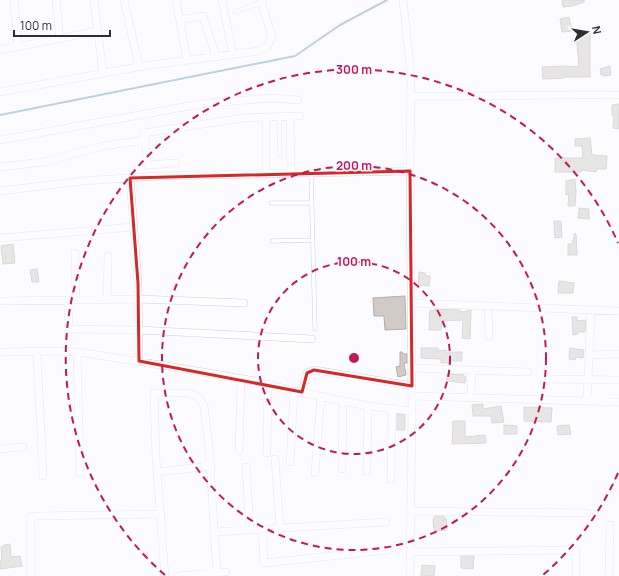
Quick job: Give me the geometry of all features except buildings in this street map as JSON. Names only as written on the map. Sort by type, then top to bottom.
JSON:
[{"type":"street","points":[[14,0],[18,47]]},
{"type":"street","points":[[56,0],[60,39]]},
{"type":"street","points":[[94,0],[104,73]]},
{"type":"street","points":[[124,0],[139,67]]},
{"type":"street","points":[[176,0],[186,60]]},
{"type":"street","points":[[222,0],[233,54]]},
{"type":"street","points":[[403,0],[411,75],[410,171],[412,411],[410,576]]},
{"type":"street","points":[[0,92],[139,67],[259,51],[267,47],[272,36],[262,1]]},
{"type":"street","points":[[180,20],[203,16],[216,57]]},
{"type":"street","points":[[0,50],[98,31]]},
{"type":"street","points":[[410,96],[453,97],[560,94],[619,95]]},
{"type":"street","points":[[0,140],[42,134],[142,114],[206,104],[272,98],[298,100]]},
{"type":"street","points":[[290,116],[291,173]]},
{"type":"street","points":[[176,164],[148,164],[144,133],[243,118],[300,116]]},
{"type":"street","points":[[266,117],[266,174]]},
{"type":"street","points":[[0,167],[43,162],[103,146],[145,140]]},
{"type":"street","points":[[0,192],[82,181],[130,178],[410,171]]},
{"type":"street","points":[[130,178],[138,299],[139,362]]},
{"type":"street","points":[[0,238],[133,227]]},
{"type":"street","points":[[75,253],[69,329],[138,330],[312,339]]},
{"type":"street","points":[[107,299],[108,256]]},
{"type":"street","points":[[0,301],[138,299],[244,303]]},
{"type":"street","points":[[411,303],[619,312]]},
{"type":"street","points":[[488,306],[489,336]]},
{"type":"street","points":[[587,401],[591,311]]},
{"type":"street","points":[[0,352],[77,352],[241,379],[368,406],[412,411]]},
{"type":"street","points":[[37,352],[43,476]]},
{"type":"street","points":[[77,352],[80,473]]},
{"type":"street","points":[[589,355],[619,354]]},
{"type":"street","points":[[412,368],[528,372]]},
{"type":"street","points":[[290,462],[298,392],[307,373],[314,370],[412,386]]},
{"type":"street","points":[[470,398],[472,370]]},
{"type":"street","points":[[239,451],[241,379]]},
{"type":"street","points":[[548,379],[619,380]]},
{"type":"street","points":[[267,453],[268,385]]},
{"type":"street","points":[[165,576],[157,472],[154,393],[189,393],[198,397],[204,406],[211,466],[218,573]]},
{"type":"street","points":[[316,473],[321,396]]},
{"type":"street","points":[[412,396],[619,402]]},
{"type":"street","points":[[342,469],[343,401]]},
{"type":"street","points":[[367,470],[368,406]]},
{"type":"street","points":[[391,479],[392,408]]},
{"type":"street","points":[[0,448],[23,447]]},
{"type":"street","points":[[275,459],[280,528]]},
{"type":"street","points":[[157,472],[211,466]]},
{"type":"street","points":[[246,467],[250,530]]},
{"type":"street","points":[[410,511],[587,513]]},
{"type":"street","points":[[32,576],[31,517],[161,514]]},
{"type":"street","points":[[215,532],[386,522]]},
{"type":"street","points":[[609,576],[610,525]]},
{"type":"street","points":[[262,529],[264,563],[389,550]]},
{"type":"street","points":[[411,552],[576,550],[576,576]]},
{"type":"street","points":[[177,576],[226,572]]},
{"type":"lane","points":[[235,12],[262,1]]},
{"type":"lane","points":[[279,116],[280,155]]},
{"type":"lane","points":[[311,173],[315,329]]},
{"type":"lane","points":[[271,203],[312,203]]},
{"type":"lane","points":[[272,241],[313,240]]},
{"type":"highlighted area","points":[[410,171],[412,386],[314,370],[307,373],[302,392],[139,361],[138,283],[130,178]]},
{"type":"waterway","points":[[0,115],[295,56],[340,25],[387,0]]}]
